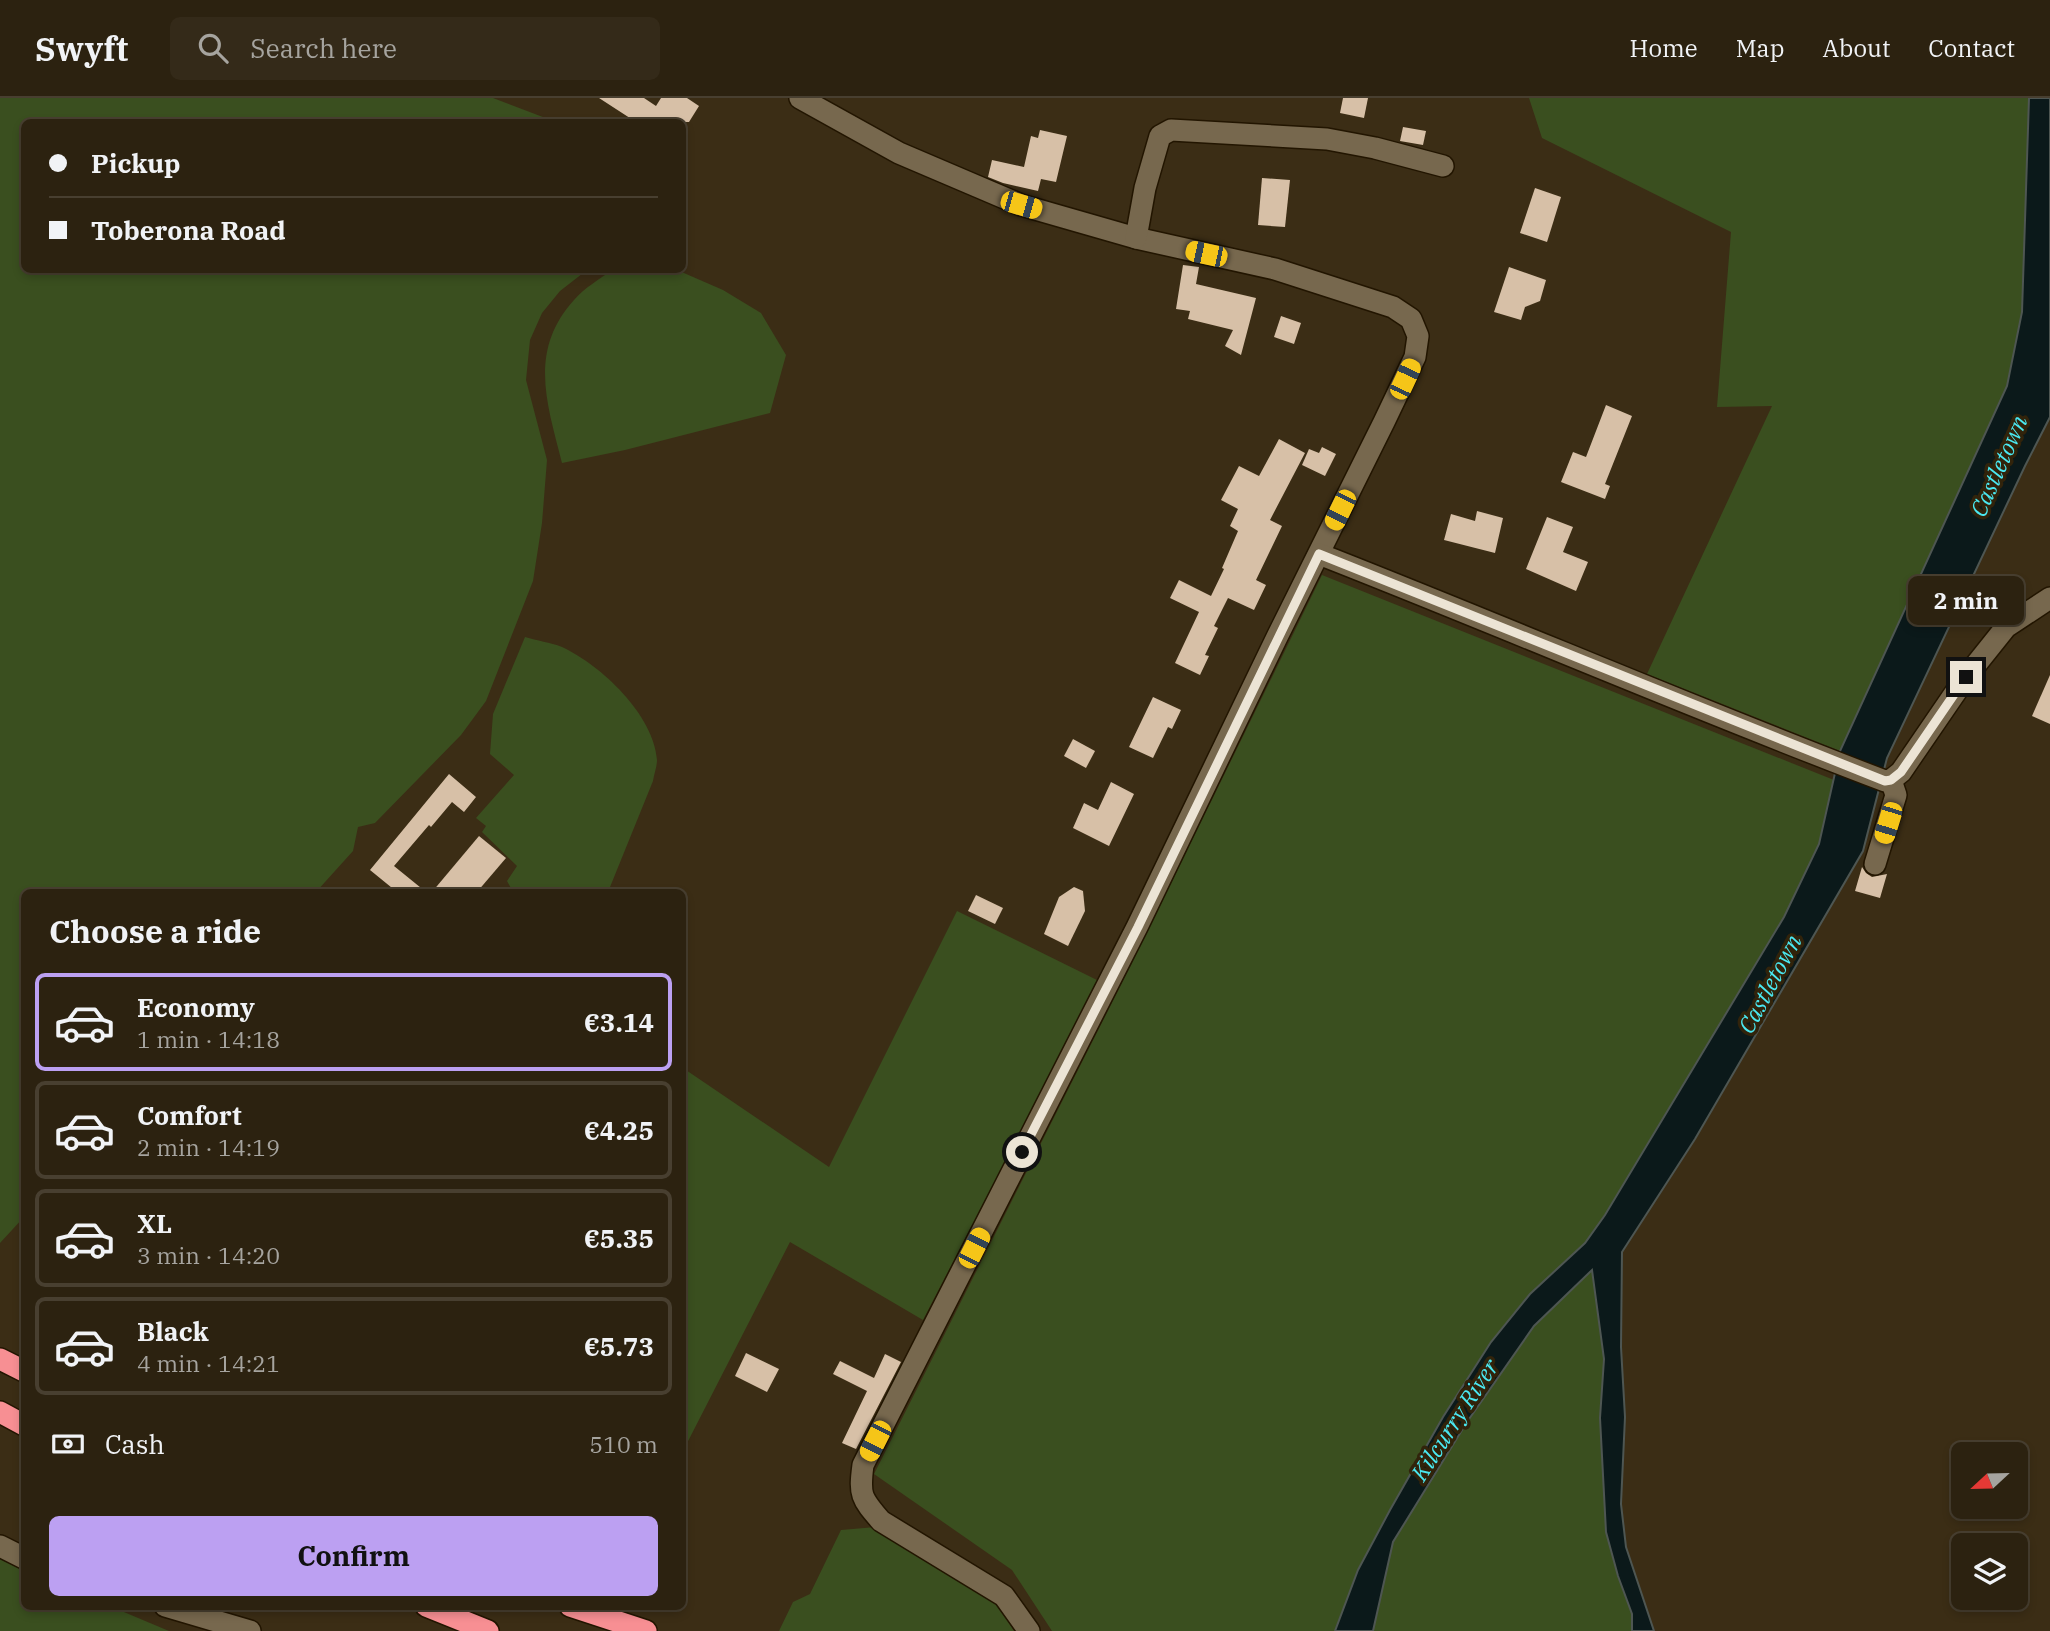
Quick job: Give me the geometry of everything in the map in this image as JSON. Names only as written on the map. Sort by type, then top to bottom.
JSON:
[{"type":"highway","points":[[0,1359],[21,1370]]},
{"type":"highway","points":[[0,1412],[21,1423]]},
{"type":"highway","points":[[436,1610],[488,1631]]},
{"type":"highway","points":[[582,1610],[646,1631]]},
{"type":"street","points":[[800,98],[899,153],[1021,205],[1136,238],[1275,269],[1393,307],[1411,319],[1418,336],[1415,357],[1138,927],[863,1465],[860,1489],[866,1503],[881,1521],[1004,1596],[1029,1631]]},
{"type":"street","points":[[1136,238],[1145,188],[1160,136],[1171,130],[1327,139],[1375,148],[1443,166]]},
{"type":"street","points":[[1319,554],[1809,752],[1888,781],[1896,795],[1875,864]]},
{"type":"street","points":[[1888,781],[1901,772],[1966,677],[2006,627],[2050,598]]},
{"type":"street","points":[[0,1546],[21,1556]]},
{"type":"street","points":[[179,1610],[250,1631]]},
{"type":"green space","points":[[0,98],[493,98],[548,119],[21,119],[21,273],[583,273],[560,291],[542,313],[530,340],[526,380],[547,460],[542,523],[533,581],[486,701],[461,735],[375,823],[358,827],[353,851],[319,889],[21,889],[21,1220],[0,1243]]},
{"type":"green space","points":[[1529,98],[2029,98],[2022,312],[2007,386],[1840,751],[1647,674],[1772,406],[1717,407],[1731,232],[1542,138]]},
{"type":"green space","points":[[608,273],[684,273],[723,290],[761,313],[786,355],[770,413],[562,463],[547,399],[546,358],[560,319],[587,288]]},
{"type":"green space","points":[[1322,575],[1834,780],[1819,844],[1784,917],[1605,1215],[1585,1243],[1530,1294],[1491,1342],[1443,1417],[1358,1569],[1335,1631],[1052,1631],[1012,1570],[874,1474],[1129,969]]},
{"type":"green space","points":[[525,637],[562,647],[577,655],[608,679],[636,709],[654,743],[657,760],[653,781],[609,889],[511,889],[507,881],[517,866],[482,832],[486,826],[476,818],[514,775],[490,754],[493,714]]},
{"type":"green space","points":[[957,911],[1099,981],[923,1320],[790,1242],[686,1445],[686,1070],[829,1167]]},
{"type":"green space","points":[[1592,1270],[1604,1359],[1600,1418],[1618,1576],[1632,1614],[1632,1631],[1373,1631],[1393,1542],[1467,1422],[1534,1326]]},
{"type":"green space","points":[[876,1527],[998,1605],[1014,1631],[779,1631],[793,1602],[810,1594],[841,1530]]},
{"type":"green space","points":[[0,1558],[21,1568],[21,1610],[119,1610],[169,1631],[0,1631]]},
{"type":"water","points":[[2029,98],[2050,98],[2050,417],[1887,758],[1863,851],[1695,1139],[1622,1252],[1621,1347],[1625,1417],[1621,1504],[1626,1547],[1654,1631],[1632,1631],[1632,1614],[1606,1532],[1600,1418],[1604,1359],[1592,1270],[1534,1326],[1467,1422],[1393,1542],[1373,1631],[1335,1631],[1358,1570],[1443,1417],[1491,1342],[1530,1294],[1585,1243],[1605,1215],[1784,917],[1819,844],[1840,751],[2007,386],[2022,312]]},
{"type":"building","points":[[599,98],[644,98],[656,106],[661,98],[687,98],[699,106],[689,122],[686,122],[686,119],[631,119]]},
{"type":"building","points":[[1343,98],[1368,98],[1364,118],[1340,113]]},
{"type":"building","points":[[1403,127],[1426,131],[1423,145],[1400,141]]},
{"type":"building","points":[[1040,130],[1067,136],[1056,182],[1041,179],[1038,191],[988,177],[992,160],[1024,167],[1031,136],[1038,138]]},
{"type":"building","points":[[1262,178],[1290,180],[1285,227],[1258,225]]},
{"type":"building","points":[[1535,188],[1561,197],[1547,242],[1520,233]]},
{"type":"building","points":[[1183,265],[1199,267],[1196,284],[1256,298],[1241,355],[1225,346],[1233,330],[1188,319],[1190,311],[1176,309]]},
{"type":"building","points":[[1509,267],[1546,280],[1540,301],[1525,307],[1521,320],[1494,312]]},
{"type":"building","points":[[1281,316],[1301,323],[1294,344],[1274,337]]},
{"type":"building","points":[[1606,405],[1632,416],[1605,484],[1610,486],[1605,499],[1561,482],[1573,452],[1586,457]]},
{"type":"building","points":[[1279,439],[1305,453],[1270,520],[1282,526],[1256,580],[1266,585],[1254,610],[1228,598],[1214,626],[1218,628],[1205,655],[1209,656],[1200,675],[1175,663],[1199,612],[1170,598],[1179,580],[1211,596],[1238,531],[1230,526],[1238,509],[1221,500],[1239,466],[1259,476]]},
{"type":"building","points":[[1322,447],[1336,454],[1325,476],[1302,465],[1309,449],[1319,453]]},
{"type":"building","points":[[1477,511],[1503,518],[1495,553],[1444,540],[1451,514],[1475,521]]},
{"type":"building","points":[[1547,517],[1573,527],[1563,552],[1588,562],[1576,591],[1526,569]]},
{"type":"building","points":[[2050,675],[2050,724],[2032,716]]},
{"type":"building","points":[[1153,697],[1181,710],[1172,729],[1168,727],[1153,758],[1129,747]]},
{"type":"building","points":[[1073,739],[1095,751],[1086,768],[1064,756]]},
{"type":"building","points":[[449,774],[476,797],[464,812],[452,802],[394,866],[422,889],[393,889],[370,870]]},
{"type":"building","points":[[1111,782],[1134,794],[1109,846],[1073,828],[1084,803],[1098,810]]},
{"type":"building","points":[[479,836],[506,858],[480,889],[435,889]]},
{"type":"building","points":[[1862,867],[1872,877],[1887,874],[1880,898],[1855,891]]},
{"type":"building","points":[[1074,887],[1083,891],[1085,911],[1068,946],[1044,934],[1059,897]]},
{"type":"building","points":[[976,895],[1003,908],[995,924],[968,911]]},
{"type":"building","points":[[746,1353],[779,1369],[767,1392],[735,1376]]},
{"type":"building","points":[[885,1354],[901,1362],[856,1449],[842,1443],[867,1391],[833,1374],[840,1361],[874,1378]]},
{"type":"route","points":[[1022,1152],[1138,927],[1319,554],[1885,781],[1901,772],[1966,677]]},
{"type":"water label","name":"Castletown","points":[[1999,466]]},
{"type":"water label","name":"Castletown","points":[[1770,984]]},
{"type":"water label","name":"Kilcurry River","points":[[1455,1420]]}]
